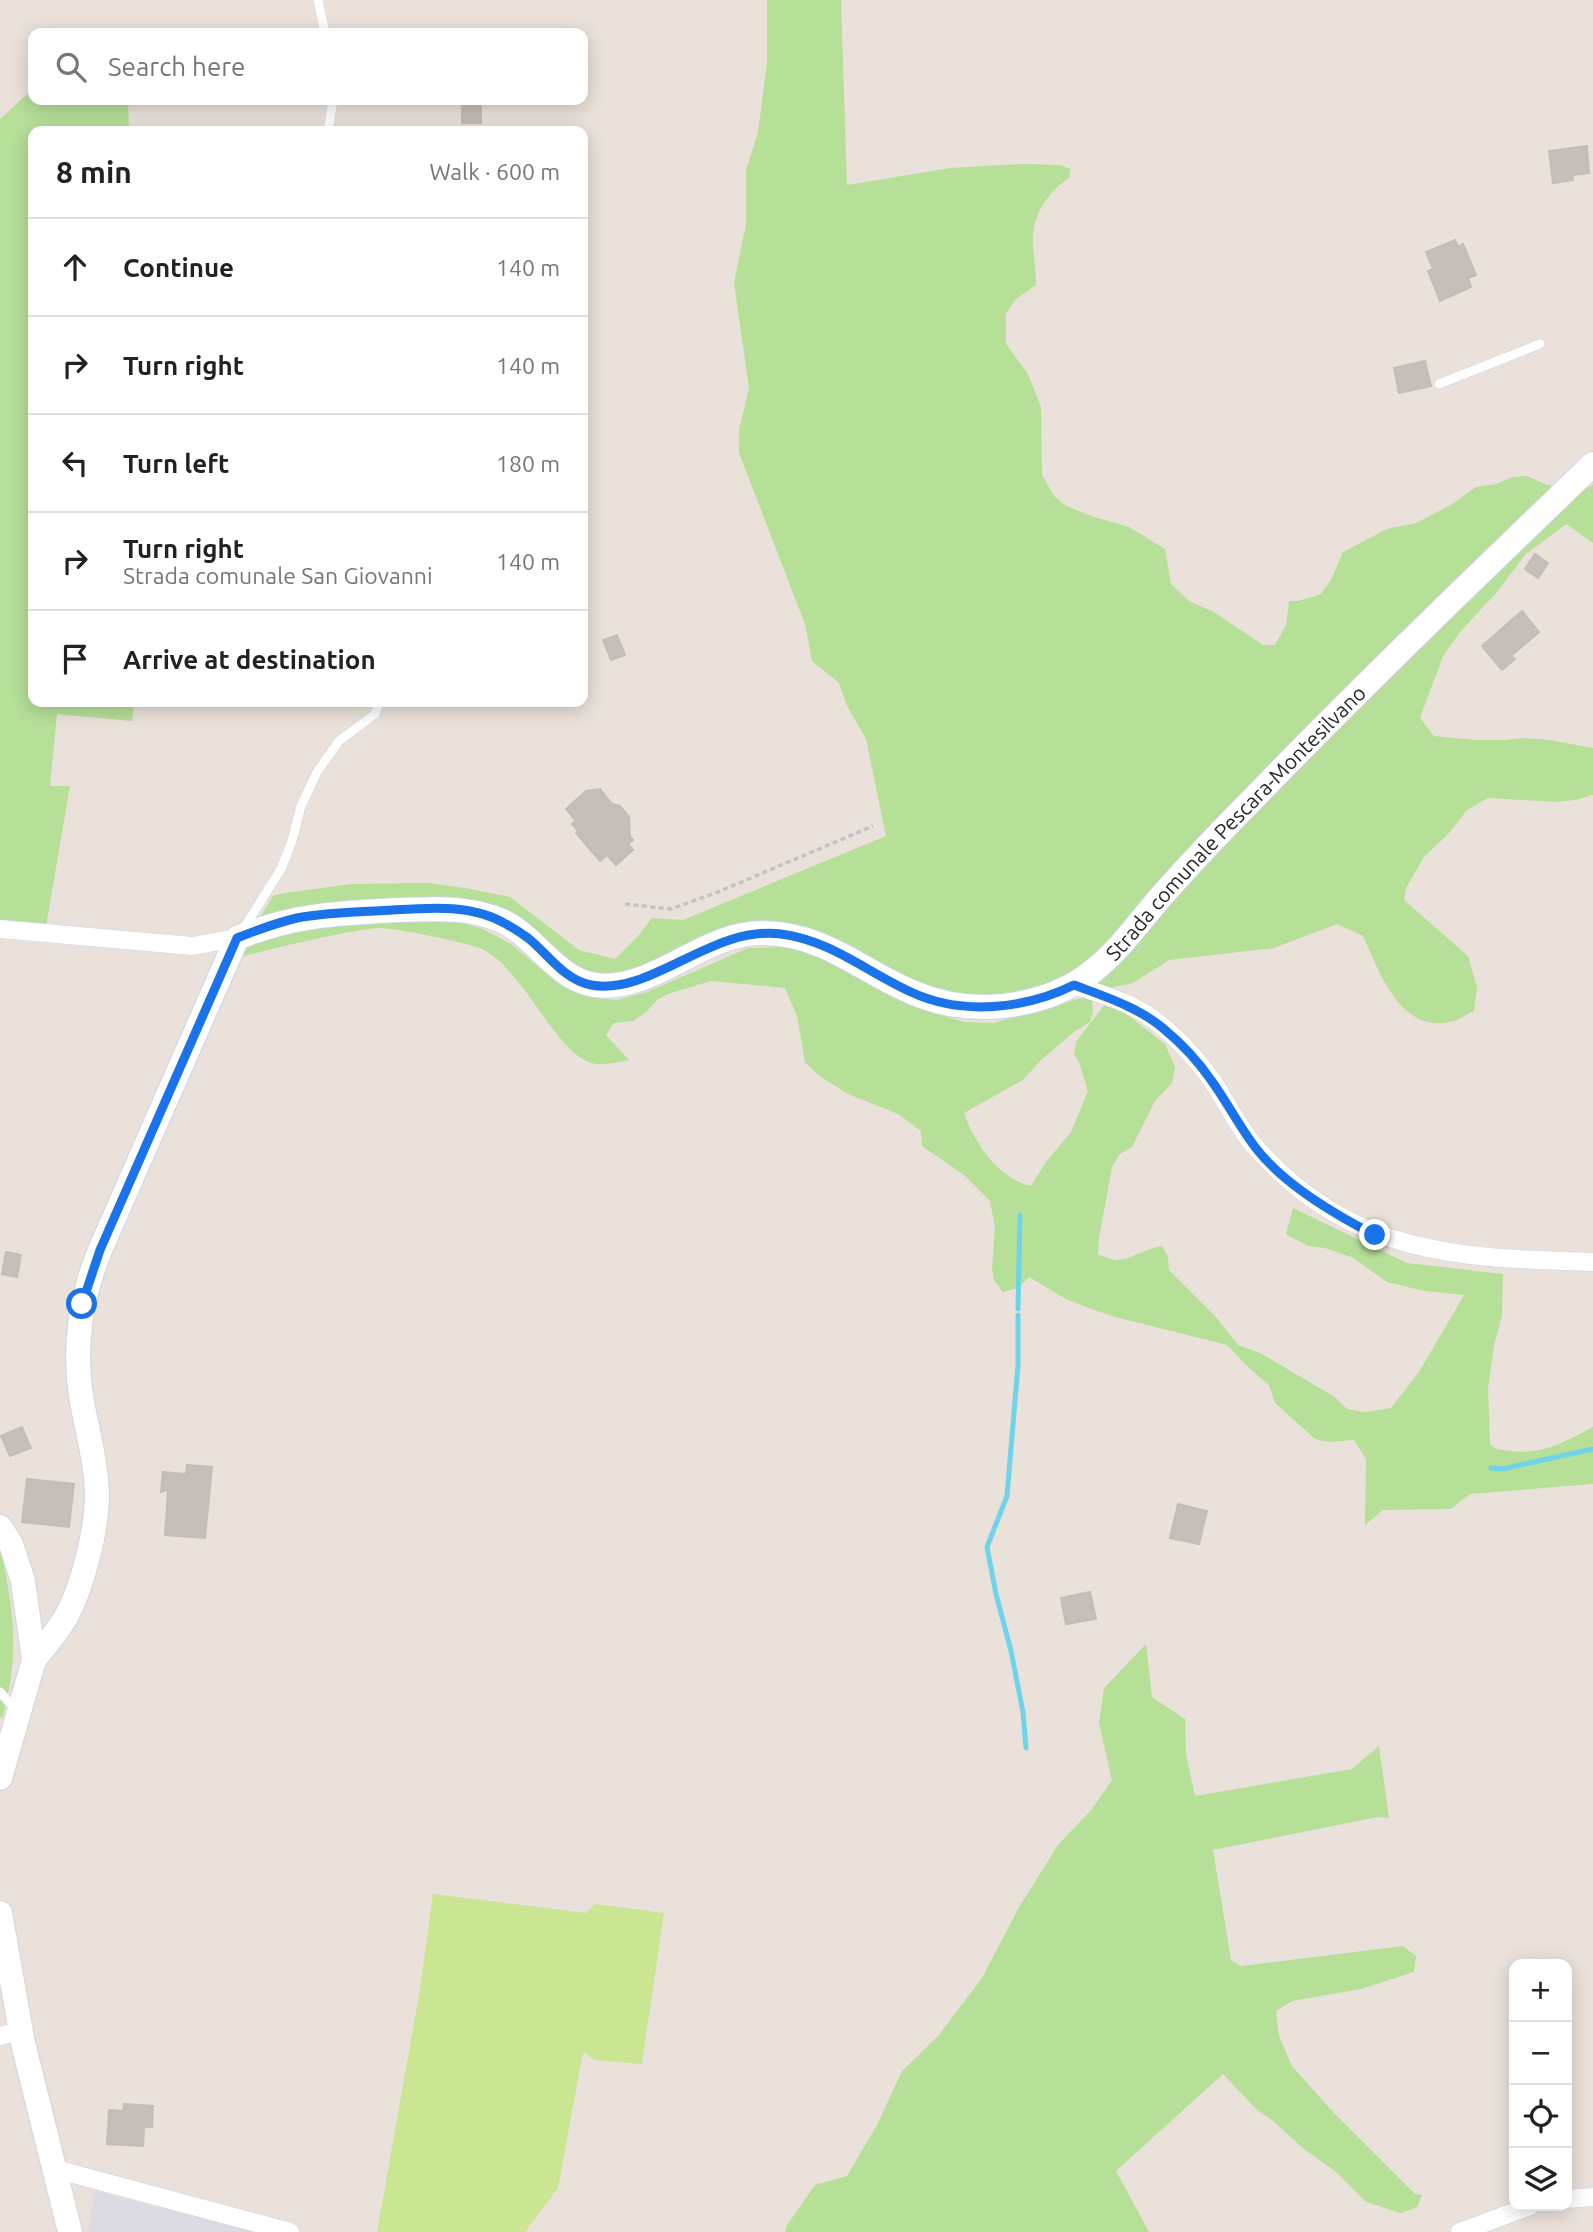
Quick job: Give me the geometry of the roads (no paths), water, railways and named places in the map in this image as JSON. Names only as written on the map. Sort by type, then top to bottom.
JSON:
[{"type":"street","name":"Strada comunale Pescara-Montesilvano","points":[[237,938],[271,925],[310,916],[440,908],[473,912],[503,922],[528,939],[566,974],[578,982],[591,985],[614,987],[640,979],[719,943],[754,933],[783,934],[818,944],[839,952],[910,992],[954,1004],[976,1007],[1003,1006],[1057,993],[1094,971],[1114,952],[1174,882],[1347,701],[1593,464]]},
{"type":"street","points":[[0,929],[192,946],[237,938]]},
{"type":"street","points":[[0,1778],[34,1660],[70,1609],[85,1564],[96,1513],[95,1477],[77,1354],[79,1324],[85,1296],[100,1250],[237,938]]},
{"type":"street","points":[[1074,985],[1131,1006],[1163,1028],[1211,1079],[1256,1149],[1293,1183],[1336,1215],[1375,1235],[1424,1249],[1473,1256],[1593,1262]]},
{"type":"street","points":[[0,1527],[11,1544],[23,1581],[34,1660]]},
{"type":"street","points":[[0,1913],[10,2034],[55,2169],[70,2232]]},
{"type":"street","points":[[55,2169],[290,2232]]},
{"type":"street","points":[[1572,2199],[1593,2197]]},
{"type":"street","points":[[1460,2232],[1517,2211]]},
{"type":"lane","points":[[318,0],[324,28]]},
{"type":"lane","points":[[329,126],[332,105]]},
{"type":"lane","points":[[1439,384],[1540,344]]},
{"type":"lane","points":[[237,938],[281,869],[304,797],[323,761],[347,733],[375,714],[377,707]]},
{"type":"lane","points":[[0,1692],[18,1712]]},
{"type":"waterway","points":[[1018,1309],[1020,1215]]},
{"type":"waterway","points":[[1018,1315],[1018,1365],[1007,1496],[987,1547],[1023,1712],[1026,1748]]},
{"type":"waterway","points":[[1491,1468],[1502,1469],[1593,1449]]}]
